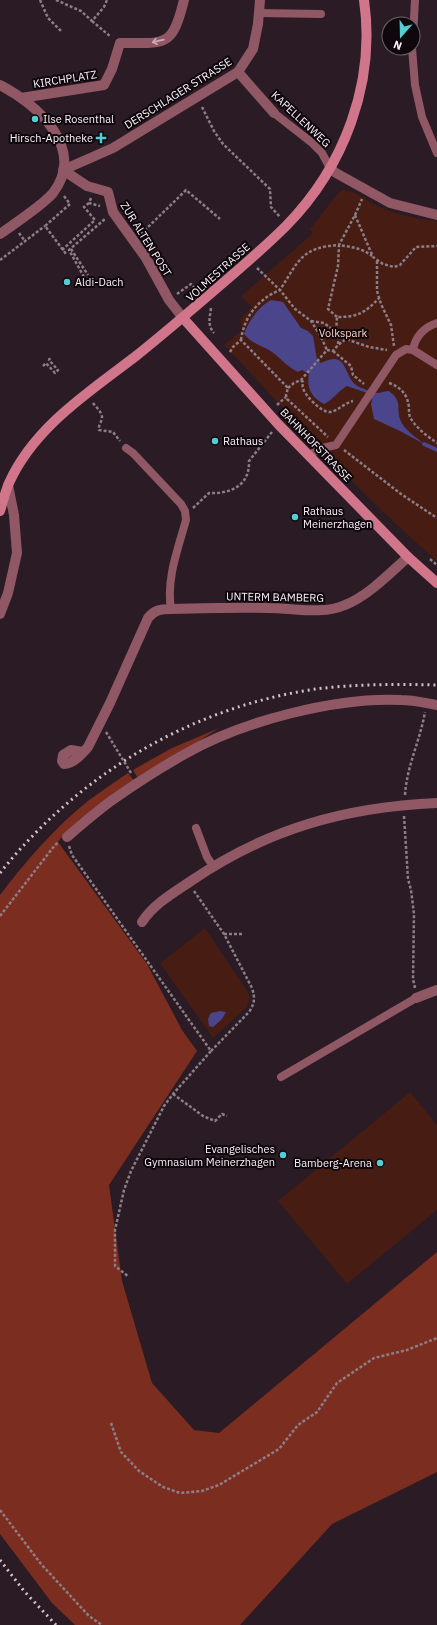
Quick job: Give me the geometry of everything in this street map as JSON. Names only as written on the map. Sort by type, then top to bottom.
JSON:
[{"type":"main road","name":"VOLMESTRASSE","points":[[0,512],[8,485],[30,448],[47,428],[86,394],[183,318],[249,260],[286,226],[312,195],[330,168],[342,146],[351,124],[363,79],[366,56],[364,0]]},
{"type":"main road","name":"BAHNHOFSTRASSE","points":[[183,318],[278,424],[408,557],[437,583]]},
{"type":"street","points":[[120,43],[158,42],[169,38],[178,22],[184,0]]},
{"type":"street","name":"DERSCHLAGER STRASSE","points":[[63,170],[113,148],[238,72],[246,62],[253,49],[258,24],[260,0]]},
{"type":"street","name":"KIRCHPLATZ","points":[[21,98],[104,85],[112,69],[120,43]]},
{"type":"street","name":"KAPELLENWEG","points":[[238,72],[274,113]]},
{"type":"street","points":[[0,85],[38,111],[56,133],[61,143],[63,170],[53,193],[0,234]]},
{"type":"street","name":"KAPELLENWEG","points":[[330,168],[366,190],[399,206],[437,215]]},
{"type":"street","name":"ZUR ALTEN POST","points":[[63,170],[87,186],[108,192],[113,212],[146,258],[169,300],[183,318]]},
{"type":"street","points":[[0,614],[8,593],[17,553],[14,515],[8,485]]},
{"type":"street","name":"UNTERM BAMBERG","points":[[83,752],[88,747],[101,722],[148,618],[153,612],[160,609],[269,608],[318,611],[332,610],[346,605],[368,591],[408,557]]},
{"type":"street","points":[[67,837],[110,801],[186,753],[216,739],[257,724],[332,704],[370,700],[402,700],[437,705]]},
{"type":"street","points":[[142,922],[153,908],[188,882],[213,866],[242,850],[305,824],[364,810],[404,804],[437,803]]},
{"type":"street","points":[[416,998],[437,990]]},
{"type":"lane","points":[[414,16],[415,0]]},
{"type":"lane","points":[[259,13],[321,14]]},
{"type":"lane","points":[[413,56],[415,85],[422,117],[437,153]]},
{"type":"lane","name":"KAPELLENWEG","points":[[274,113],[311,142],[322,153],[330,168]]},
{"type":"lane","points":[[413,350],[414,343],[421,333],[430,325],[437,323]]},
{"type":"lane","points":[[309,456],[318,449],[336,444],[396,353],[406,349],[413,350],[437,365]]},
{"type":"lane","points":[[126,448],[133,453],[181,504],[185,511],[186,520],[170,583],[169,598],[172,609]]},
{"type":"lane","points":[[196,828],[207,857],[213,866]]},
{"type":"lane","points":[[280,1077],[416,998]]},
{"type":"path","points":[[40,0],[48,18],[62,32]]},
{"type":"path","points":[[56,0],[81,11],[104,32],[120,43]]},
{"type":"path","points":[[92,21],[104,7],[107,0]]},
{"type":"path","points":[[194,99],[203,108],[214,131],[223,144],[270,189],[271,207],[286,226]]},
{"type":"path","points":[[0,260],[45,226],[70,204],[57,186]]},
{"type":"path","points":[[134,242],[159,215],[164,213],[186,190],[220,219]]},
{"type":"path","points":[[366,190],[339,245],[338,266],[328,310],[337,317],[349,317],[361,314],[370,308],[379,298]]},
{"type":"path","points":[[62,250],[95,220],[84,206],[89,203]]},
{"type":"path","points":[[86,276],[69,250],[113,212]]},
{"type":"path","points":[[355,215],[372,257]]},
{"type":"path","points":[[45,226],[66,254]]},
{"type":"path","points":[[230,352],[233,347],[242,340],[244,325],[252,311],[270,294],[280,290],[292,268],[305,254],[314,249],[325,246],[339,245],[356,248],[367,252],[383,264],[397,266],[402,264],[416,247],[437,246]]},
{"type":"path","points":[[249,260],[280,290],[295,309],[312,321],[324,323],[346,339],[369,347],[396,353],[391,325],[377,291],[377,261]]},
{"type":"path","points":[[337,317],[338,345]]},
{"type":"path","points":[[312,321],[327,350]]},
{"type":"path","points":[[333,351],[346,339]]},
{"type":"path","points":[[242,340],[288,388]]},
{"type":"path","points":[[327,350],[333,351],[350,366],[353,376],[362,384],[374,388]]},
{"type":"path","points":[[327,350],[306,373],[302,380],[303,388],[309,397],[317,406],[324,411],[330,412],[338,409],[346,402],[366,399]]},
{"type":"path","points":[[43,366],[46,363],[55,373],[58,370],[49,360],[50,358]]},
{"type":"path","points":[[277,405],[286,397],[288,388],[294,383],[302,380]]},
{"type":"path","points":[[379,380],[400,387],[406,394],[409,406],[409,415],[426,435],[437,443]]},
{"type":"path","points":[[86,394],[101,413],[102,417],[98,427],[99,430],[113,432],[126,448]]},
{"type":"path","points":[[286,397],[336,444],[351,454],[401,494],[437,518]]},
{"type":"path","points":[[185,511],[192,509],[209,493],[220,494],[237,488],[245,479],[249,467],[249,461],[278,424]]},
{"type":"path","points":[[416,998],[413,979],[414,914],[412,895],[408,879],[404,804],[410,761],[424,719],[426,703]]},
{"type":"path","points":[[106,732],[131,773]]},
{"type":"path","points":[[0,916],[55,845],[67,837],[72,855],[211,1051]]},
{"type":"path","points":[[129,1276],[115,1266],[115,1230],[124,1190],[131,1171],[164,1106],[211,1051],[249,1012],[255,998],[252,988],[224,934],[188,882]]},
{"type":"path","points":[[224,934],[242,934]]},
{"type":"path","points":[[173,1094],[208,1118],[215,1121],[222,1114],[227,1116]]},
{"type":"path","points":[[111,1423],[121,1452],[139,1471],[163,1487],[180,1493],[202,1491],[219,1485],[279,1449],[298,1425],[317,1412],[337,1383],[374,1358],[407,1350],[437,1338]]},
{"type":"path","points":[[0,1510],[41,1564],[89,1616],[102,1625]]},
{"type":"green space","name":"Volkspark","points":[[343,190],[353,192],[379,207],[393,212],[415,218],[437,221],[437,561],[354,483],[224,345],[242,330],[240,319],[252,307],[241,296],[313,233],[310,229],[338,193]]},
{"type":"green space","points":[[205,928],[249,994],[250,1000],[246,1008],[213,1038],[160,963]]},
{"type":"green space","name":"Bamberg-Arena","points":[[410,1092],[437,1125],[437,1210],[347,1284],[278,1201]]},
{"type":"shaded area","points":[[271,300],[283,302],[301,328],[308,331],[313,336],[317,360],[321,363],[336,359],[341,361],[352,381],[356,385],[377,393],[389,391],[398,401],[399,415],[402,423],[410,433],[424,444],[374,419],[370,394],[347,386],[324,404],[320,402],[313,396],[309,388],[309,374],[302,370],[298,372],[294,370],[273,352],[253,342],[247,337],[244,334],[251,319],[262,306]]},
{"type":"shaded area","points":[[219,728],[139,780],[133,770],[170,749]]},
{"type":"shaded area","points":[[128,773],[135,782],[109,799],[58,842],[147,964],[182,1030],[197,1051],[109,1185],[122,1281],[152,1383],[194,1430],[219,1433],[437,1252],[437,1472],[332,1524],[240,1625],[75,1625],[52,1603],[0,1534],[0,895],[30,857],[64,822],[88,801]]},
{"type":"shaded area","points":[[220,1011],[226,1012],[222,1019],[213,1027],[209,1026],[208,1019],[211,1013]]},
{"type":"waterway","points":[[424,444],[437,450]]},
{"type":"railway","points":[[0,873],[31,838],[65,805],[101,776],[140,751],[182,729],[225,712],[270,698],[316,689],[376,685],[437,685]]},
{"type":"railway","points":[[0,1560],[24,1591],[56,1625]]},
{"type":"place","name":"Ilse Rosenthal","points":[[35,119]]},
{"type":"place","name":"Hirsch-Apotheke","points":[[101,138]]},
{"type":"place","name":"Aldi-Dach","points":[[67,282]]},
{"type":"place","name":"Rathaus","points":[[215,441]]},
{"type":"place","name":"Rathaus Meinerzhagen","points":[[295,517]]},
{"type":"place","name":"Evangelisches Gymnasium Meinerzhagen","points":[[283,1155]]},
{"type":"place","name":"Bamberg-Arena","points":[[380,1163]]}]
